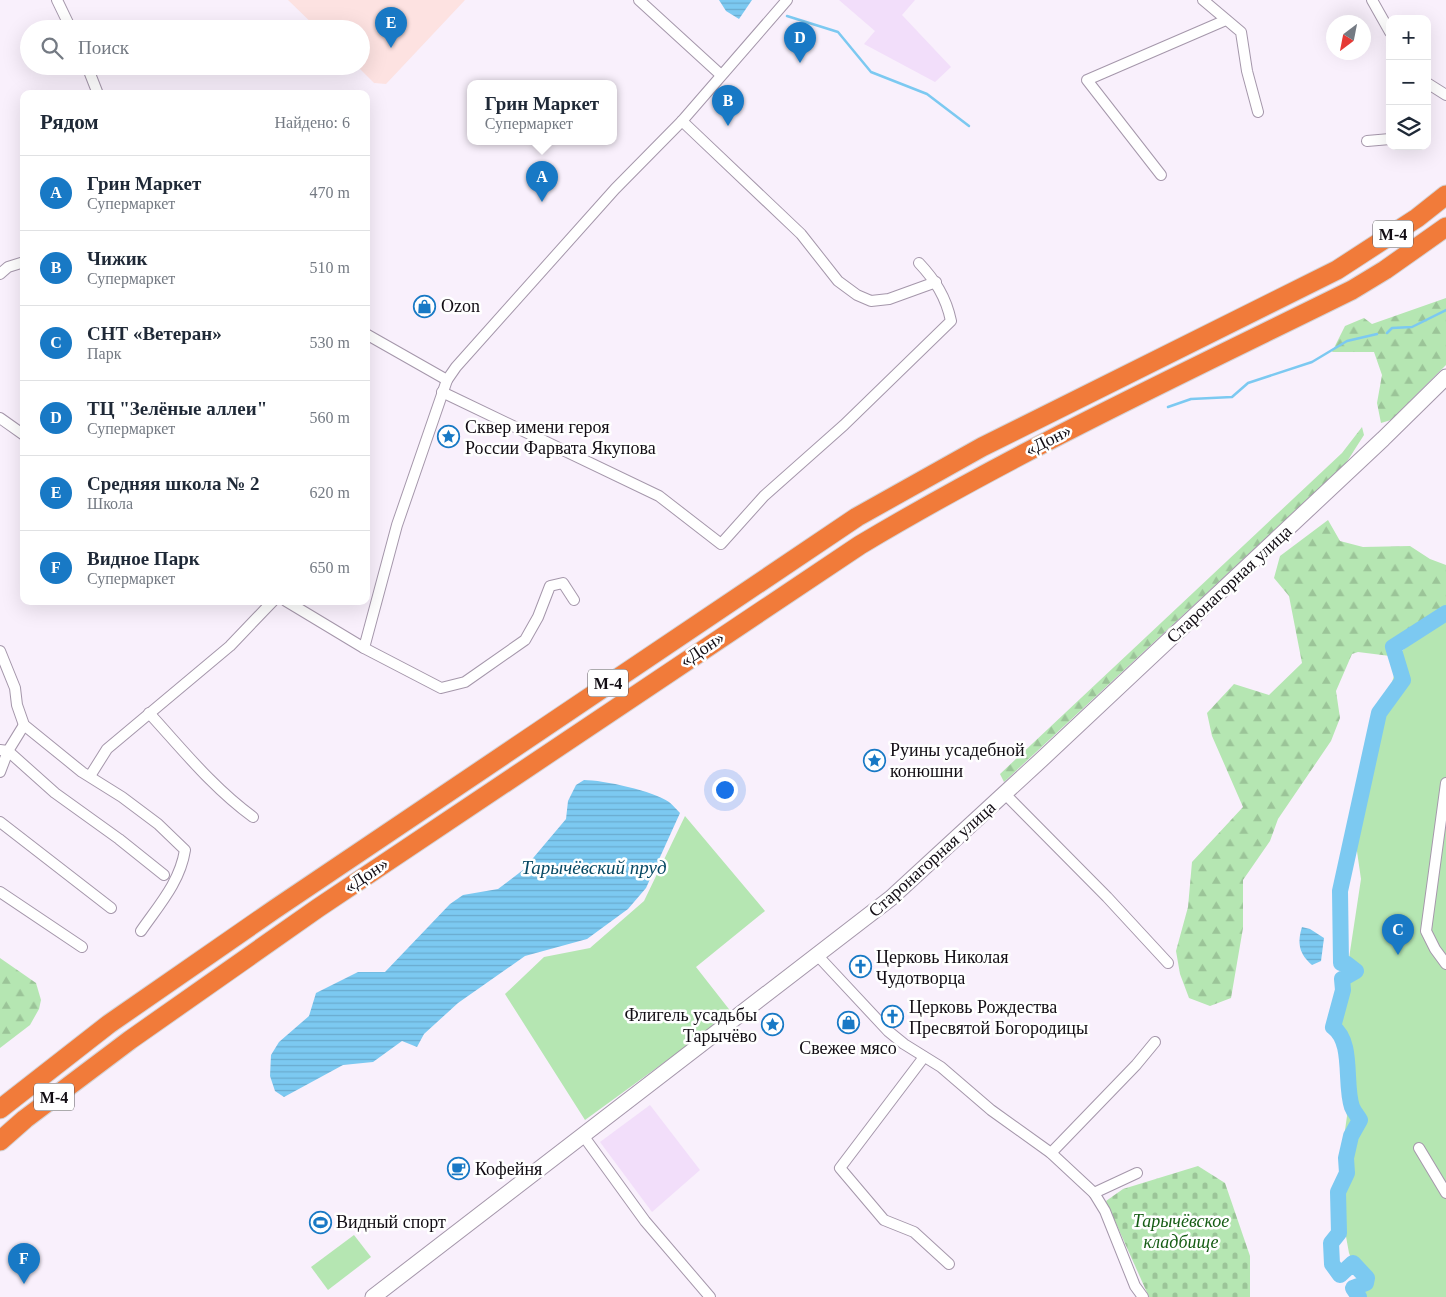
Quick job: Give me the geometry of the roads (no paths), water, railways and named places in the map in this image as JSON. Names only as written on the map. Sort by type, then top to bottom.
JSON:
[{"type":"highway","name":"«Дон»","points":[[0,1109],[109,1024],[267,914],[857,517],[982,447],[1337,270],[1417,218],[1446,195]]},
{"type":"highway","name":"«Дон»","points":[[0,1141],[25,1119],[130,1040],[310,914],[860,544],[941,497],[1092,418],[1352,290],[1385,270],[1446,227]]},
{"type":"main road","name":"Старонагорная улица","points":[[372,1297],[582,1134],[818,956],[920,873],[1383,439],[1446,377]]},
{"type":"street","points":[[57,0],[67,20]]},
{"type":"street","points":[[639,0],[721,75]]},
{"type":"street","points":[[364,648],[397,525],[447,380],[456,367],[609,196],[682,121],[787,0]]},
{"type":"street","points":[[1203,0],[1242,32],[1247,71],[1258,112]]},
{"type":"street","points":[[1372,0],[1386,25]]},
{"type":"street","points":[[1161,175],[1086,80],[1226,20]]},
{"type":"street","points":[[91,75],[96,90]]},
{"type":"street","points":[[1431,86],[1446,95]]},
{"type":"street","points":[[682,121],[801,234],[838,281],[857,295],[871,301],[889,299],[936,282]]},
{"type":"street","points":[[1367,141],[1386,139]]},
{"type":"street","points":[[0,274],[8,267],[20,263]]},
{"type":"street","points":[[442,392],[659,496],[721,544],[764,496],[844,425],[951,321],[948,307],[936,282],[919,263]]},
{"type":"street","points":[[370,336],[447,380]]},
{"type":"street","points":[[0,418],[20,432]]},
{"type":"street","points":[[293,605],[364,648],[441,688],[465,682],[525,640],[538,617],[550,586],[563,583],[574,600]]},
{"type":"street","points":[[90,776],[107,749],[230,646],[269,605]]},
{"type":"street","points":[[0,651],[15,688],[17,705],[24,725],[82,772],[158,824],[185,850],[182,868],[172,888],[141,931]]},
{"type":"street","points":[[149,714],[189,758],[253,817]]},
{"type":"street","points":[[0,772],[4,751],[24,725]]},
{"type":"street","points":[[4,751],[55,793],[119,838],[164,875]]},
{"type":"street","points":[[1446,783],[1426,932],[1446,964]]},
{"type":"street","points":[[1005,794],[1168,963]]},
{"type":"street","points":[[0,822],[112,908]]},
{"type":"street","points":[[0,892],[82,947]]},
{"type":"street","points":[[818,956],[888,1031],[924,1057],[942,1067],[991,1110],[1051,1153],[1094,1193],[1104,1211],[1135,1286],[1143,1297]]},
{"type":"street","points":[[1051,1153],[1136,1065],[1155,1042]]},
{"type":"street","points":[[924,1057],[840,1168],[884,1220],[914,1232],[949,1264]]},
{"type":"street","points":[[582,1134],[645,1221],[710,1297]]},
{"type":"street","points":[[1419,1148],[1446,1193]]},
{"type":"street","points":[[1094,1193],[1137,1173]]},
{"type":"water","points":[[719,0],[752,0],[739,19],[726,11]]},
{"type":"water","name":"Тарычёвский пруд","points":[[584,780],[641,790],[669,802],[680,813],[646,888],[628,909],[587,939],[525,956],[458,1003],[424,1034],[417,1047],[402,1041],[373,1062],[343,1065],[284,1097],[275,1091],[270,1076],[271,1055],[279,1042],[309,1016],[316,993],[358,972],[385,972],[450,904],[463,895],[498,889],[523,870],[566,819],[568,801],[576,785]]},
{"type":"water","points":[[1302,927],[1310,929],[1324,938],[1321,961],[1312,965],[1304,957],[1300,948]]},
{"type":"waterway","points":[[787,16],[838,32],[871,72],[927,94],[969,126]]},
{"type":"waterway","points":[[1387,333],[1392,328],[1412,327],[1446,310]]},
{"type":"waterway","points":[[1168,407],[1191,399],[1232,397],[1248,383],[1312,362],[1347,341],[1377,334]]},
{"type":"waterway","points":[[1359,1297],[1353,1288],[1366,1283],[1367,1278],[1353,1263],[1340,1275],[1332,1264],[1331,1243],[1339,1233],[1338,1192],[1347,1173],[1346,1158],[1351,1136],[1360,1120],[1353,1109],[1350,1098],[1344,1043],[1340,1034],[1333,1027],[1343,990],[1342,979],[1356,971],[1347,964],[1341,963],[1340,891],[1379,713],[1403,680],[1393,647],[1446,613]]},
{"type":"place","name":"Средняя школа № 2","points":[[391,48]]},
{"type":"place","name":"ТЦ \"Зелёные аллеи\"","points":[[800,63]]},
{"type":"place","name":"Чижик","points":[[728,126]]},
{"type":"place","name":"Грин Маркет","points":[[542,202]]},
{"type":"place","name":"Ozon","points":[[425,306]]},
{"type":"place","name":"Сквер имени героя России Фарвата Якупова","points":[[449,437]]},
{"type":"place","name":"Руины усадебной конюшни","points":[[874,760]]},
{"type":"place","name":"СНТ «Ветеран»","points":[[1398,955]]},
{"type":"place","name":"Церковь Николая Чудотворца","points":[[860,967]]},
{"type":"place","name":"Церковь Рождества Пресвятой Богородицы","points":[[893,1017]]},
{"type":"place","name":"Свежее мясо","points":[[848,1023]]},
{"type":"place","name":"Флигель усадьбы Тарычёво","points":[[773,1025]]},
{"type":"place","name":"Кофейня","points":[[459,1169]]},
{"type":"place","name":"Видный спорт","points":[[320,1222]]},
{"type":"place","name":"Видное Парк","points":[[24,1284]]},
{"type":"park label","name":"Тарычёвское кладбище","points":[[1181,1231]]}]
